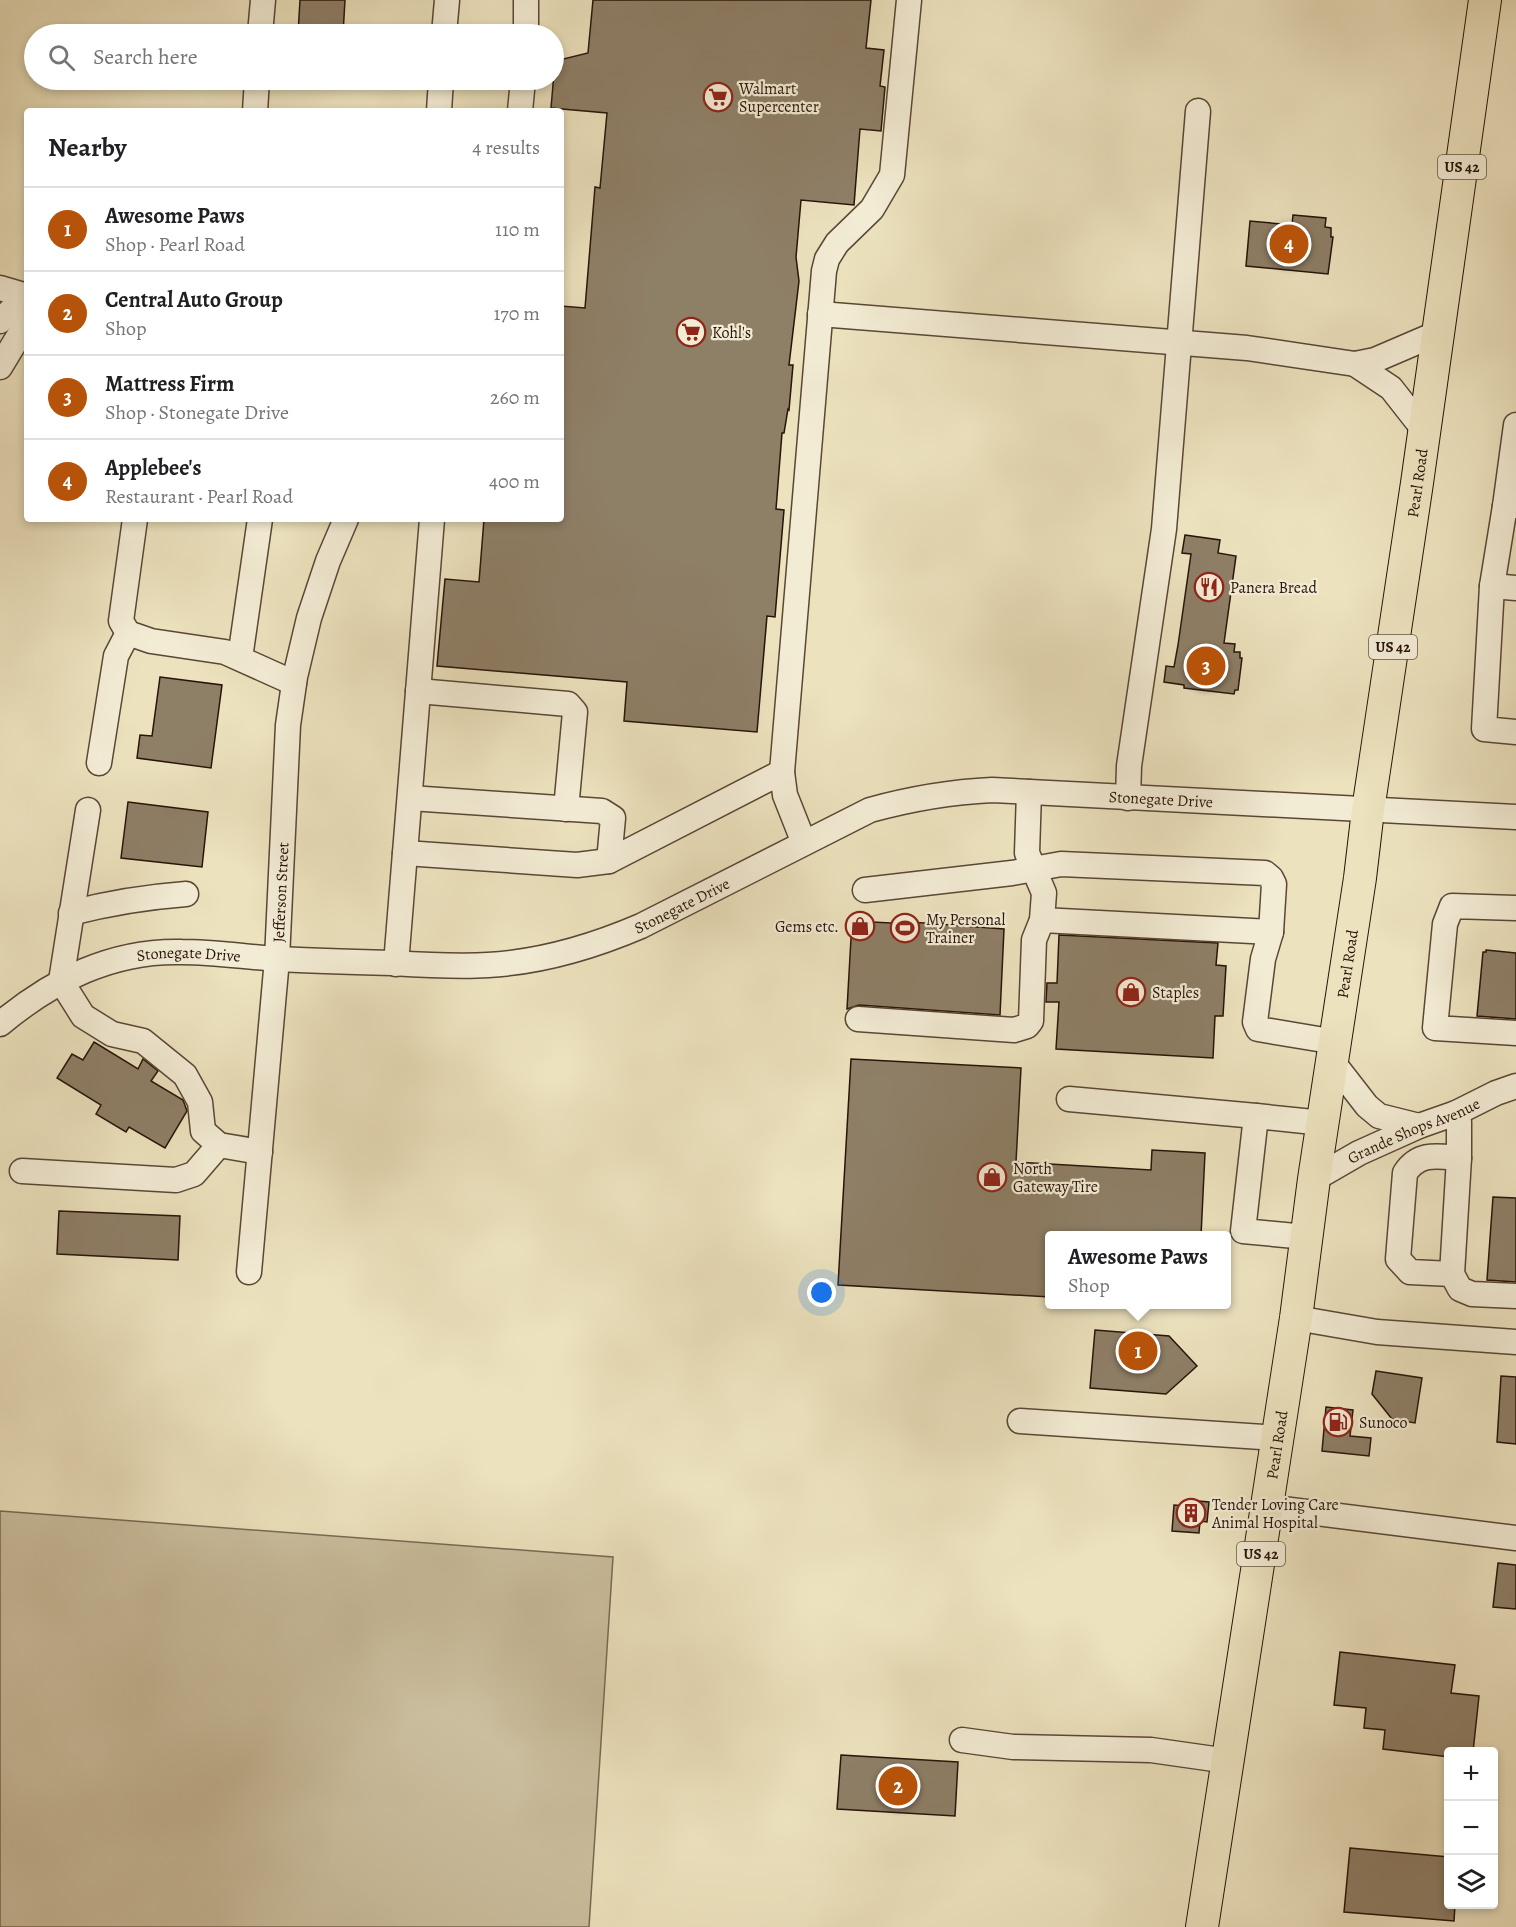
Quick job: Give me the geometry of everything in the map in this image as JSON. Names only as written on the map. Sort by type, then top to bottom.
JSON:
[{"type":"main road","name":"Pearl Road","points":[[1202,1927],[1296,1318],[1314,1179],[1360,878],[1485,0]]},
{"type":"street","points":[[261,24],[263,0]]},
{"type":"street","points":[[445,24],[447,0]]},
{"type":"street","points":[[526,0],[526,24]]},
{"type":"street","points":[[804,843],[788,803],[782,772],[824,271],[827,259],[837,243],[872,209],[892,175],[909,0]]},
{"type":"street","points":[[255,108],[256,90]]},
{"type":"street","points":[[439,108],[440,90]]},
{"type":"street","points":[[520,108],[522,90]]},
{"type":"street","points":[[1128,798],[1129,766],[1164,529],[1198,111]]},
{"type":"street","points":[[0,288],[24,295]]},
{"type":"street","points":[[0,321],[24,299]]},
{"type":"street","points":[[820,314],[1247,348],[1355,364],[1375,360],[1438,333]]},
{"type":"street","points":[[0,367],[23,330],[24,322]]},
{"type":"street","points":[[1355,364],[1391,388],[1424,430]]},
{"type":"street","points":[[1516,424],[1510,506],[1492,586],[1484,729],[1516,732]]},
{"type":"street","points":[[135,522],[121,621],[128,633],[151,641],[225,652],[294,683]]},
{"type":"street","points":[[240,658],[260,522]]},
{"type":"street","name":"Jefferson Street","points":[[249,1272],[277,959],[288,725],[294,683],[309,618],[328,561],[345,522]]},
{"type":"street","points":[[396,963],[432,522]]},
{"type":"street","points":[[1492,586],[1516,588]]},
{"type":"street","points":[[99,763],[116,656],[128,633]]},
{"type":"street","points":[[418,691],[568,704],[575,712],[566,809]]},
{"type":"street","points":[[405,853],[577,866],[609,861],[782,772]]},
{"type":"street","name":"Stonegate Drive","points":[[0,1024],[34,996],[61,981],[90,968],[152,953],[182,952],[277,959],[488,965],[531,960],[573,951],[642,926],[870,810],[909,799],[950,792],[992,790],[1516,817]]},
{"type":"street","points":[[858,1019],[1014,1030],[1027,1026],[1031,1021],[1034,940],[1042,920],[1044,893],[1027,853],[1029,792]]},
{"type":"street","points":[[410,798],[602,811],[613,818],[609,861]]},
{"type":"street","points":[[88,810],[61,981],[83,1016],[112,1034],[143,1041],[185,1075],[200,1102],[202,1131],[219,1145],[260,1152]]},
{"type":"street","points":[[865,890],[1062,864],[1265,873],[1274,884],[1271,932],[1263,959],[1255,1022],[1258,1029],[1334,1052],[1366,1106],[1379,1116],[1419,1125]]},
{"type":"street","points":[[71,913],[115,902],[186,894]]},
{"type":"street","points":[[1516,908],[1452,906],[1445,924],[1435,1028],[1516,1033]]},
{"type":"street","points":[[1042,920],[1271,932]]},
{"type":"street","name":"Grande Shops Avenue","points":[[1314,1179],[1357,1154],[1419,1125],[1456,1113],[1496,1093],[1516,1086]]},
{"type":"street","points":[[1069,1100],[1323,1123]]},
{"type":"street","points":[[1456,1113],[1459,1122],[1459,1158],[1452,1274],[1460,1289],[1472,1294],[1516,1296]]},
{"type":"street","points":[[1256,1116],[1243,1231],[1306,1237]]},
{"type":"street","points":[[22,1171],[176,1180],[194,1174],[219,1145]]},
{"type":"street","points":[[1452,1274],[1410,1272],[1398,1259],[1405,1173],[1411,1165],[1430,1156],[1459,1158]]},
{"type":"street","points":[[1296,1318],[1377,1332],[1516,1342]]},
{"type":"street","points":[[1020,1421],[1278,1438]]},
{"type":"street","points":[[1268,1507],[1516,1538]]},
{"type":"street","points":[[962,1740],[1013,1747],[1151,1750],[1228,1761]]},
{"type":"shaded area","points":[[0,1511],[613,1557],[589,1927],[0,1927]]},
{"type":"building","points":[[300,0],[345,0],[344,24],[299,24]]},
{"type":"building","points":[[593,0],[871,0],[866,48],[884,50],[880,86],[885,87],[881,131],[860,129],[854,205],[801,200],[796,257],[799,281],[789,365],[793,365],[789,410],[784,433],[782,433],[776,509],[784,510],[775,617],[767,616],[757,732],[624,721],[627,682],[437,666],[445,579],[479,582],[484,522],[564,522],[564,306],[585,308],[595,187],[600,188],[607,113],[551,108],[553,90],[564,90],[564,59],[588,53]]},
{"type":"building","points":[[1293,215],[1326,218],[1325,227],[1331,228],[1331,237],[1333,237],[1328,274],[1246,266],[1250,221],[1292,225]]},
{"type":"building","points":[[1185,535],[1220,540],[1218,553],[1236,556],[1224,643],[1235,644],[1234,652],[1240,652],[1240,658],[1242,658],[1238,690],[1235,690],[1234,694],[1184,688],[1184,685],[1164,682],[1166,666],[1174,667],[1191,554],[1182,553]]},
{"type":"building","points":[[160,677],[222,685],[211,768],[137,758],[140,735],[152,736]]},
{"type":"building","points":[[128,802],[208,812],[202,867],[121,858]]},
{"type":"building","points":[[852,921],[911,924],[911,922],[1004,929],[1000,1015],[859,1005],[847,1009]]},
{"type":"building","name":"Staples","points":[[1059,935],[1218,943],[1216,965],[1226,966],[1223,1016],[1215,1016],[1213,1058],[1056,1049],[1059,1002],[1046,1002],[1047,983],[1057,983]]},
{"type":"building","points":[[1486,950],[1516,953],[1516,1019],[1477,1016],[1483,952]]},
{"type":"building","points":[[94,1042],[138,1069],[143,1059],[158,1071],[151,1081],[183,1100],[187,1111],[165,1148],[129,1127],[126,1132],[96,1114],[101,1105],[57,1078],[72,1054],[83,1060]]},
{"type":"building","name":"North Gateway Tire","points":[[851,1059],[1021,1068],[1016,1162],[1151,1170],[1152,1150],[1205,1153],[1201,1231],[1045,1231],[1045,1297],[838,1285]]},
{"type":"building","points":[[1493,1197],[1516,1198],[1516,1282],[1487,1280]]},
{"type":"building","points":[[59,1211],[180,1216],[178,1260],[57,1254]]},
{"type":"building","points":[[1095,1330],[1169,1336],[1197,1366],[1166,1394],[1090,1388]]},
{"type":"building","points":[[1376,1371],[1422,1378],[1415,1423],[1392,1419],[1372,1394]]},
{"type":"building","points":[[1501,1376],[1516,1377],[1516,1444],[1497,1442]]},
{"type":"building","points":[[1326,1407],[1353,1410],[1350,1436],[1371,1438],[1369,1456],[1322,1451]]},
{"type":"building","name":"Tender Loving Care Animal Hospital","points":[[1187,1500],[1209,1502],[1207,1522],[1200,1521],[1199,1533],[1172,1531],[1174,1505],[1187,1506]]},
{"type":"building","points":[[1498,1563],[1516,1565],[1516,1609],[1493,1607]]},
{"type":"building","points":[[1340,1652],[1455,1665],[1451,1693],[1479,1696],[1474,1747],[1444,1747],[1444,1756],[1383,1749],[1385,1730],[1364,1728],[1366,1708],[1334,1705]]},
{"type":"building","points":[[841,1755],[958,1762],[955,1816],[837,1809]]},
{"type":"building","points":[[1350,1848],[1444,1857],[1444,1909],[1455,1909],[1454,1921],[1344,1912]]},
{"type":"place","name":"Walmart Supercenter","points":[[718,97]]},
{"type":"place","name":"Applebee's","points":[[1289,244]]},
{"type":"place","name":"Kohl's","points":[[691,332]]},
{"type":"place","name":"Panera Bread","points":[[1209,587]]},
{"type":"place","name":"Mattress Firm","points":[[1206,666]]},
{"type":"place","name":"Gems etc.","points":[[860,926]]},
{"type":"place","name":"My Personal Trainer","points":[[905,928]]},
{"type":"place","name":"Staples","points":[[1131,992]]},
{"type":"place","name":"North Gateway Tire","points":[[992,1177]]},
{"type":"place","name":"Awesome Paws","points":[[1138,1351]]},
{"type":"place","name":"Sunoco","points":[[1338,1422]]},
{"type":"place","name":"Tender Loving Care Animal Hospital","points":[[1191,1513]]},
{"type":"place","name":"Central Auto Group","points":[[898,1786]]}]
